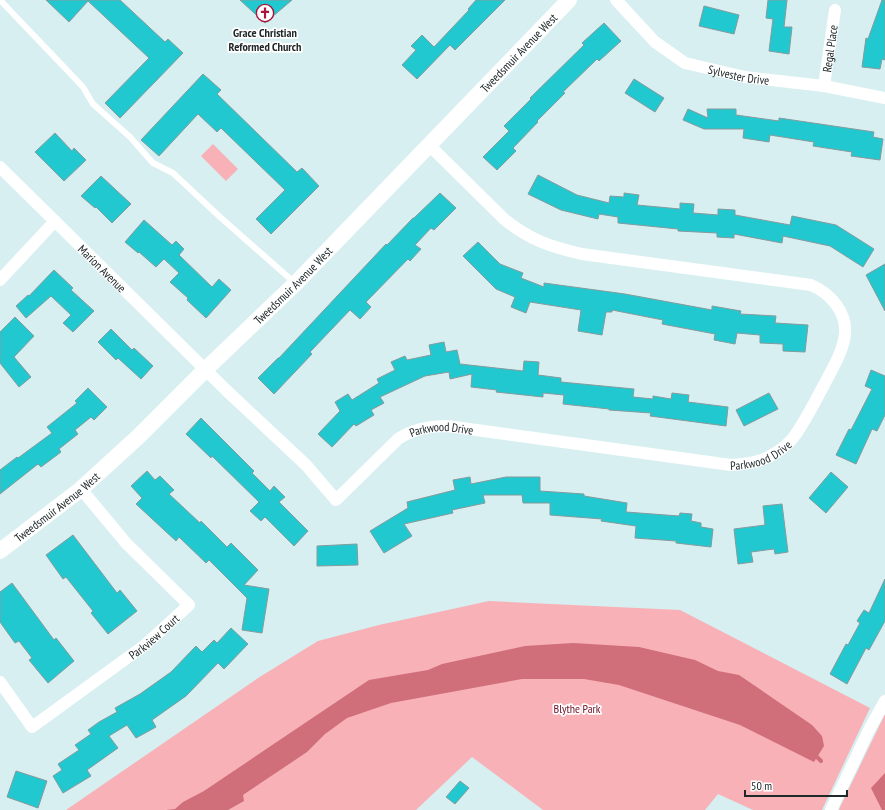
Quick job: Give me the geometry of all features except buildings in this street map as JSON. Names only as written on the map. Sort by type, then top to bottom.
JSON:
[{"type":"street","name":"Tweedsmuir Avenue West","points":[[0,551],[81,489],[139,436],[206,369],[296,283],[569,0]]},
{"type":"street","name":"Sylvester Drive","points":[[616,0],[655,42],[685,63],[744,77],[824,86],[885,98]]},
{"type":"street","name":"Regal Place","points":[[824,86],[835,10]]},
{"type":"street","name":"Parkwood Drive","points":[[206,369],[306,465],[336,500],[398,439],[406,433],[428,427],[454,427],[731,465],[746,464],[766,459],[777,453],[793,438],[813,406],[834,366],[842,347],[845,334],[844,323],[836,303],[828,294],[811,285],[582,254],[556,248],[533,239],[517,230],[429,145]]},
{"type":"street","name":"Marion Avenue","points":[[0,167],[206,369]]},
{"type":"street","points":[[0,280],[56,221]]},
{"type":"street","name":"Parkview Court","points":[[0,682],[32,727],[145,645],[189,605],[126,543],[81,489]]},
{"type":"street","points":[[831,810],[869,730],[885,701]]},
{"type":"lane","points":[[0,0],[83,87],[93,104],[130,137],[153,163],[173,173],[220,218],[296,283]]},
{"type":"green space","points":[[213,144],[238,169],[226,181],[201,156]]},
{"type":"green space","name":"Blythe Park","points":[[489,601],[680,610],[870,708],[822,810],[753,810],[718,794],[705,810],[543,810],[472,757],[416,810],[66,810],[258,678],[318,641],[379,625]]},
{"type":"green space","points":[[885,714],[885,810],[839,810],[840,807]]},
{"type":"shaded area","points":[[573,643],[639,647],[695,660],[718,671],[739,675],[812,725],[822,736],[824,746],[814,762],[740,725],[619,685],[584,679],[522,679],[391,703],[347,718],[325,734],[307,752],[243,795],[244,801],[228,810],[166,810],[175,809],[183,802],[204,791],[369,680],[428,670],[442,664],[525,646]]},
{"type":"shaded area","points":[[885,773],[885,810],[882,810],[871,788]]},
{"type":"waterway","points":[[815,755],[821,761]]},
{"type":"place","name":"Grace Christian Reformed Church","points":[[265,13]]}]
